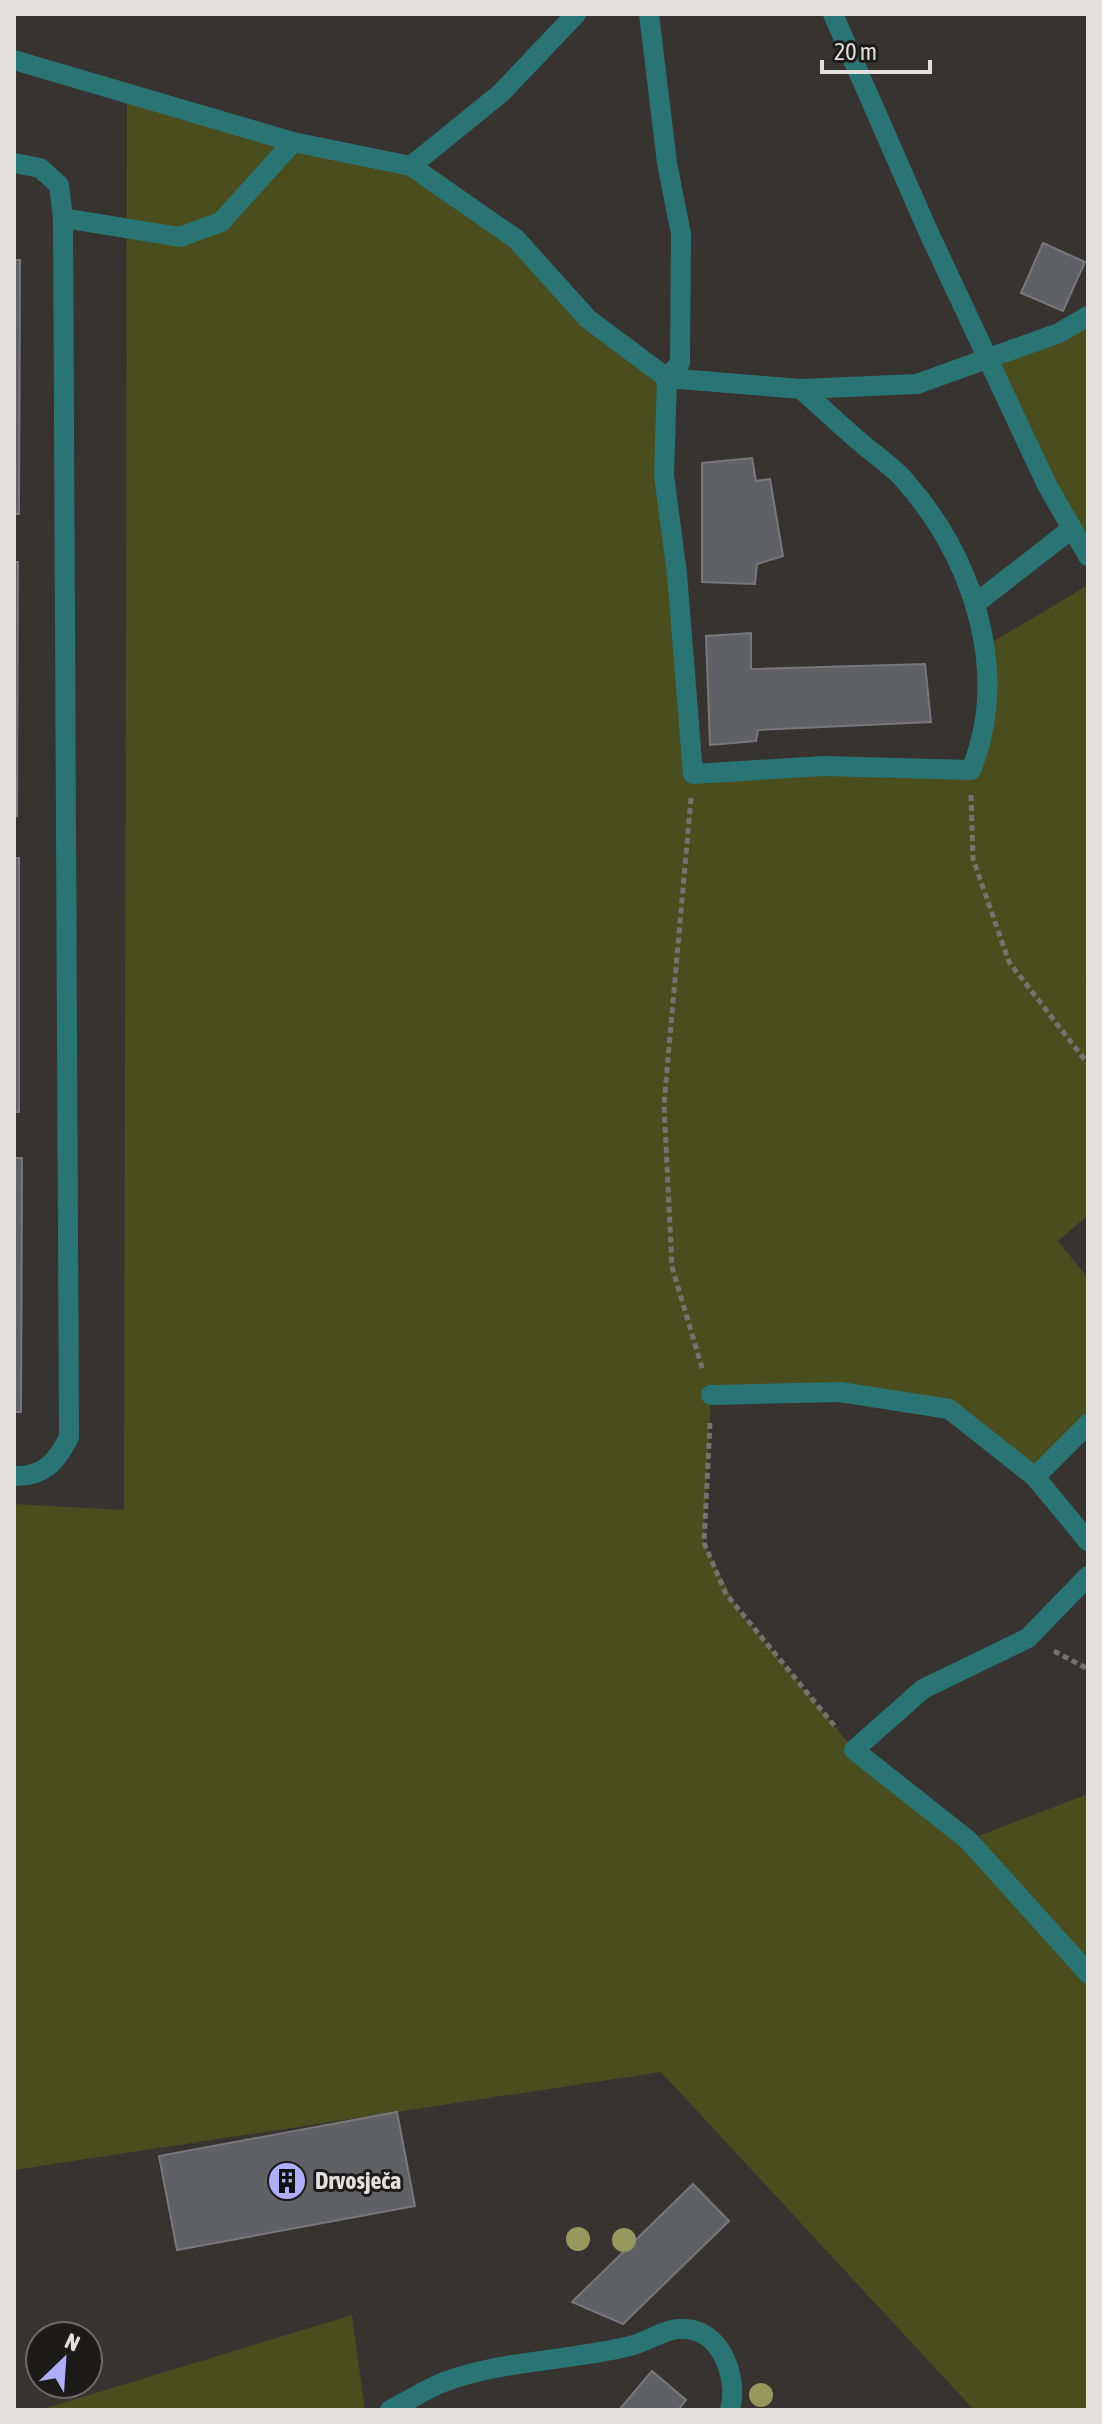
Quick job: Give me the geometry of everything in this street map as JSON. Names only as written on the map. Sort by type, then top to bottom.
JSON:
[{"type":"street","points":[[411,166],[501,93],[576,14]]},
{"type":"street","points":[[649,14],[667,163],[681,234],[680,363],[667,378],[664,475],[677,574],[693,774],[823,766],[971,770],[984,738],[986,646],[975,604],[946,536],[904,479],[801,389]]},
{"type":"street","points":[[833,14],[921,216],[1070,530],[1088,556]]},
{"type":"street","points":[[14,60],[293,142],[411,166],[516,239],[588,319],[667,378],[801,389],[917,384],[1059,333],[1088,316]]},
{"type":"street","points":[[63,218],[180,237],[221,222],[293,142]]},
{"type":"street","points":[[14,163],[40,168],[59,185],[63,218],[69,1437],[50,1468],[28,1477],[14,1476]]},
{"type":"street","points":[[975,604],[1070,530]]},
{"type":"street","points":[[711,1395],[840,1392],[949,1409],[1035,1477],[1088,1541]]},
{"type":"street","points":[[1035,1477],[1088,1424]]},
{"type":"street","points":[[1088,1576],[1028,1638],[923,1689],[854,1750],[968,1840],[1088,1973]]},
{"type":"street","points":[[390,2410],[443,2382],[480,2372],[634,2346],[661,2331],[695,2330],[724,2354],[735,2394],[730,2410]]},
{"type":"path","points":[[971,770],[973,859],[1009,962],[1088,1064]]},
{"type":"path","points":[[693,774],[664,1104],[672,1267],[711,1395],[704,1543],[726,1594],[854,1750]]},
{"type":"path","points":[[1028,1638],[1088,1669]]},
{"type":"green space","points":[[127,93],[411,166],[516,239],[588,319],[667,378],[694,773],[971,770],[986,646],[1088,585],[1088,979],[1085,982],[1088,987],[1088,1215],[1058,1241],[1088,1278],[1088,1424],[1035,1477],[948,1409],[840,1392],[711,1395],[704,1543],[738,1609],[854,1750],[968,1840],[1088,1794],[1088,2410],[974,2410],[661,2072],[14,2170],[14,1504],[124,1510]]},
{"type":"green space","points":[[1088,316],[1088,556],[989,360]]},
{"type":"green space","points":[[352,2315],[365,2410],[40,2410],[73,2400],[104,2400],[104,2391]]},
{"type":"building","points":[[1043,243],[1085,262],[1063,311],[1021,293]]},
{"type":"building","points":[[14,260],[20,260],[19,514],[14,514]]},
{"type":"building","points":[[752,458],[756,481],[770,479],[783,556],[757,564],[755,584],[702,582],[702,463]]},
{"type":"building","points":[[14,562],[18,562],[17,816],[14,816]]},
{"type":"building","points":[[751,633],[751,669],[925,664],[931,722],[758,730],[756,741],[710,745],[706,636]]},
{"type":"building","points":[[14,858],[19,858],[19,1112],[14,1112]]},
{"type":"building","points":[[14,1158],[22,1158],[21,1412],[14,1412]]},
{"type":"building","name":"Drvosječa","points":[[397,2112],[415,2206],[177,2250],[159,2156]]},
{"type":"building","points":[[693,2184],[729,2221],[623,2324],[572,2302]]},
{"type":"building","points":[[652,2371],[686,2400],[678,2410],[619,2410]]},
{"type":"place","name":"Drvosječa","points":[[287,2181]]}]
